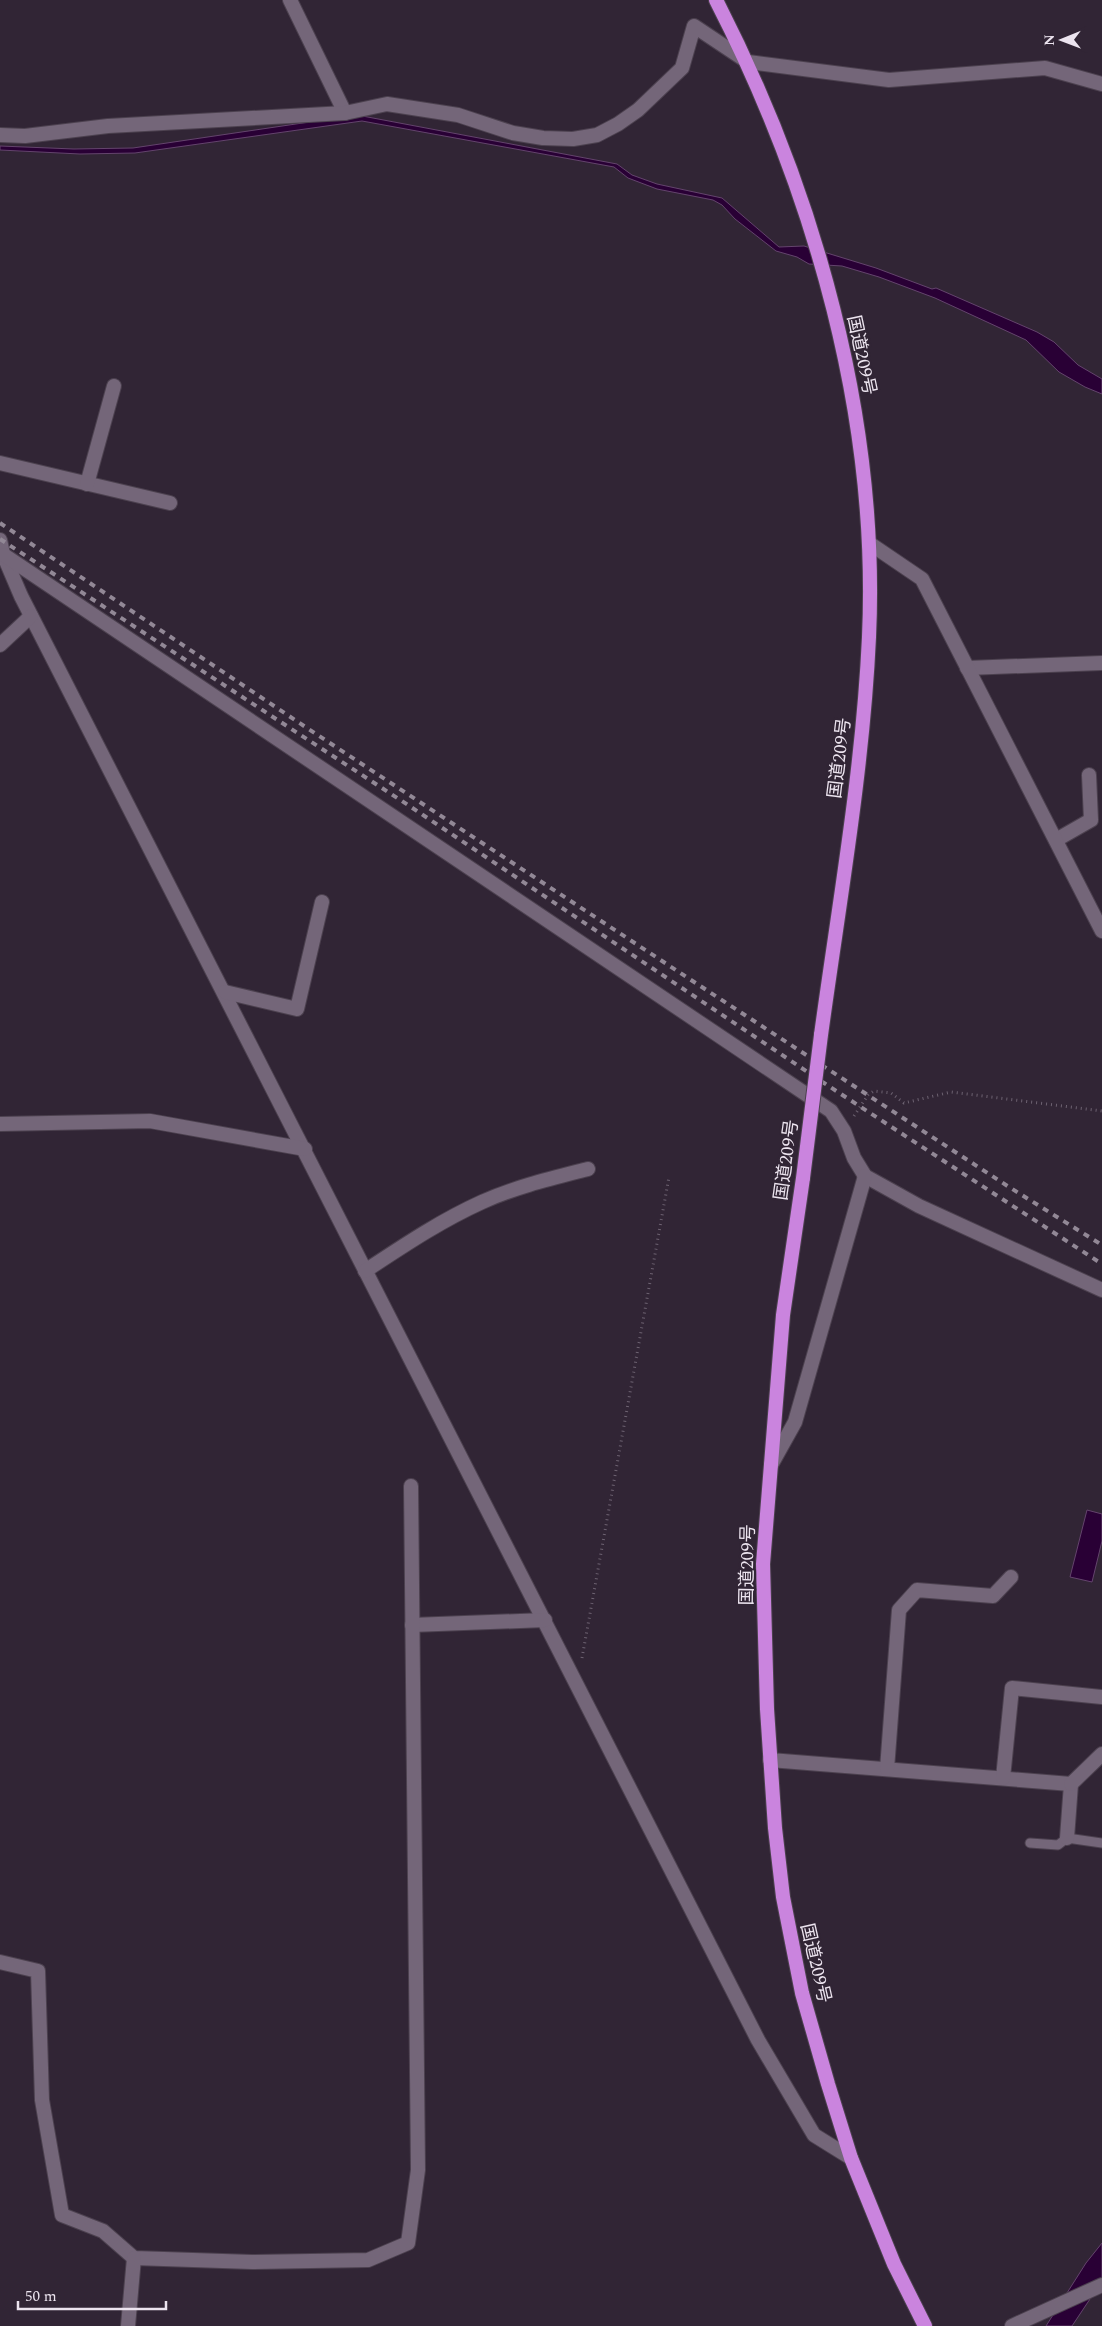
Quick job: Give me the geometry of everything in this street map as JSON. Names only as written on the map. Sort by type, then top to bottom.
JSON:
[{"type":"highway","name":"国道209号","points":[[716,0],[748,62],[793,177],[829,290],[858,428],[869,543],[869,634],[863,726],[783,1315],[763,1564],[770,1760],[783,1897],[800,1983],[851,2158],[894,2264],[925,2326]]},
{"type":"street","points":[[290,0],[345,113]]},
{"type":"street","points":[[0,135],[60,132],[108,126],[345,113],[387,104],[458,115],[514,133],[543,138],[573,139],[597,135],[618,124],[638,110],[682,68],[694,26],[748,62],[889,80],[1045,68],[1102,84]]},
{"type":"street","points":[[87,484],[114,386]]},
{"type":"street","points":[[0,463],[170,503]]},
{"type":"street","points":[[0,540],[3,554],[31,616],[225,992],[758,2040],[814,2134],[851,2158]]},
{"type":"street","points":[[869,543],[922,579],[1102,931]]},
{"type":"street","points":[[3,554],[831,1112],[844,1131],[854,1158],[865,1176],[919,1206],[1102,1290]]},
{"type":"street","points":[[0,645],[31,616]]},
{"type":"street","points":[[966,668],[1102,663]]},
{"type":"street","points":[[1056,840],[1091,820],[1090,775]]},
{"type":"street","points":[[225,992],[297,1009],[322,902]]},
{"type":"street","points":[[0,1124],[150,1121],[305,1149]]},
{"type":"street","points":[[366,1271],[422,1233],[482,1202],[553,1178],[588,1169]]},
{"type":"street","points":[[770,1465],[795,1422],[865,1176]]},
{"type":"street","points":[[0,1962],[38,1971],[42,2100],[62,2215],[103,2231],[134,2258],[252,2262],[368,2260],[408,2243],[418,2170],[411,1486]]},
{"type":"street","points":[[887,1769],[899,1610],[917,1590],[993,1596],[1011,1577]]},
{"type":"street","points":[[412,1625],[545,1620]]},
{"type":"street","points":[[1003,1778],[1012,1688],[1102,1697]]},
{"type":"street","points":[[1067,1838],[1071,1784],[1102,1754]]},
{"type":"street","points":[[770,1760],[1071,1784]]},
{"type":"street","points":[[128,2326],[134,2258]]},
{"type":"street","points":[[1012,2326],[1102,2285]]},
{"type":"lane","points":[[1030,1843],[1058,1845],[1067,1838],[1102,1844]]},
{"type":"path","points":[[844,1131],[868,1095],[874,1091],[891,1093],[904,1103],[951,1092],[1102,1111]]},
{"type":"path","points":[[578,1684],[669,1177]]},
{"type":"shaded area","points":[[357,115],[617,164],[632,175],[657,184],[722,198],[779,247],[804,246],[876,268],[932,289],[936,288],[1037,332],[1054,342],[1078,365],[1102,379],[1102,394],[1085,387],[1059,372],[1026,340],[935,298],[879,277],[842,266],[809,264],[797,257],[776,251],[735,219],[722,205],[713,200],[657,189],[628,178],[614,167],[362,121],[135,153],[80,154],[0,150],[0,146],[74,149],[133,148]]},
{"type":"shaded area","points":[[1087,1510],[1102,1514],[1102,1541],[1092,1582],[1070,1577]]},
{"type":"shaded area","points":[[1102,2243],[1102,2281],[1072,2326],[1046,2326],[1086,2263]]},
{"type":"railway","points":[[0,523],[307,728],[688,978],[1009,1187],[1102,1245]]},
{"type":"railway","points":[[0,539],[408,805],[824,1083],[1102,1264]]}]
